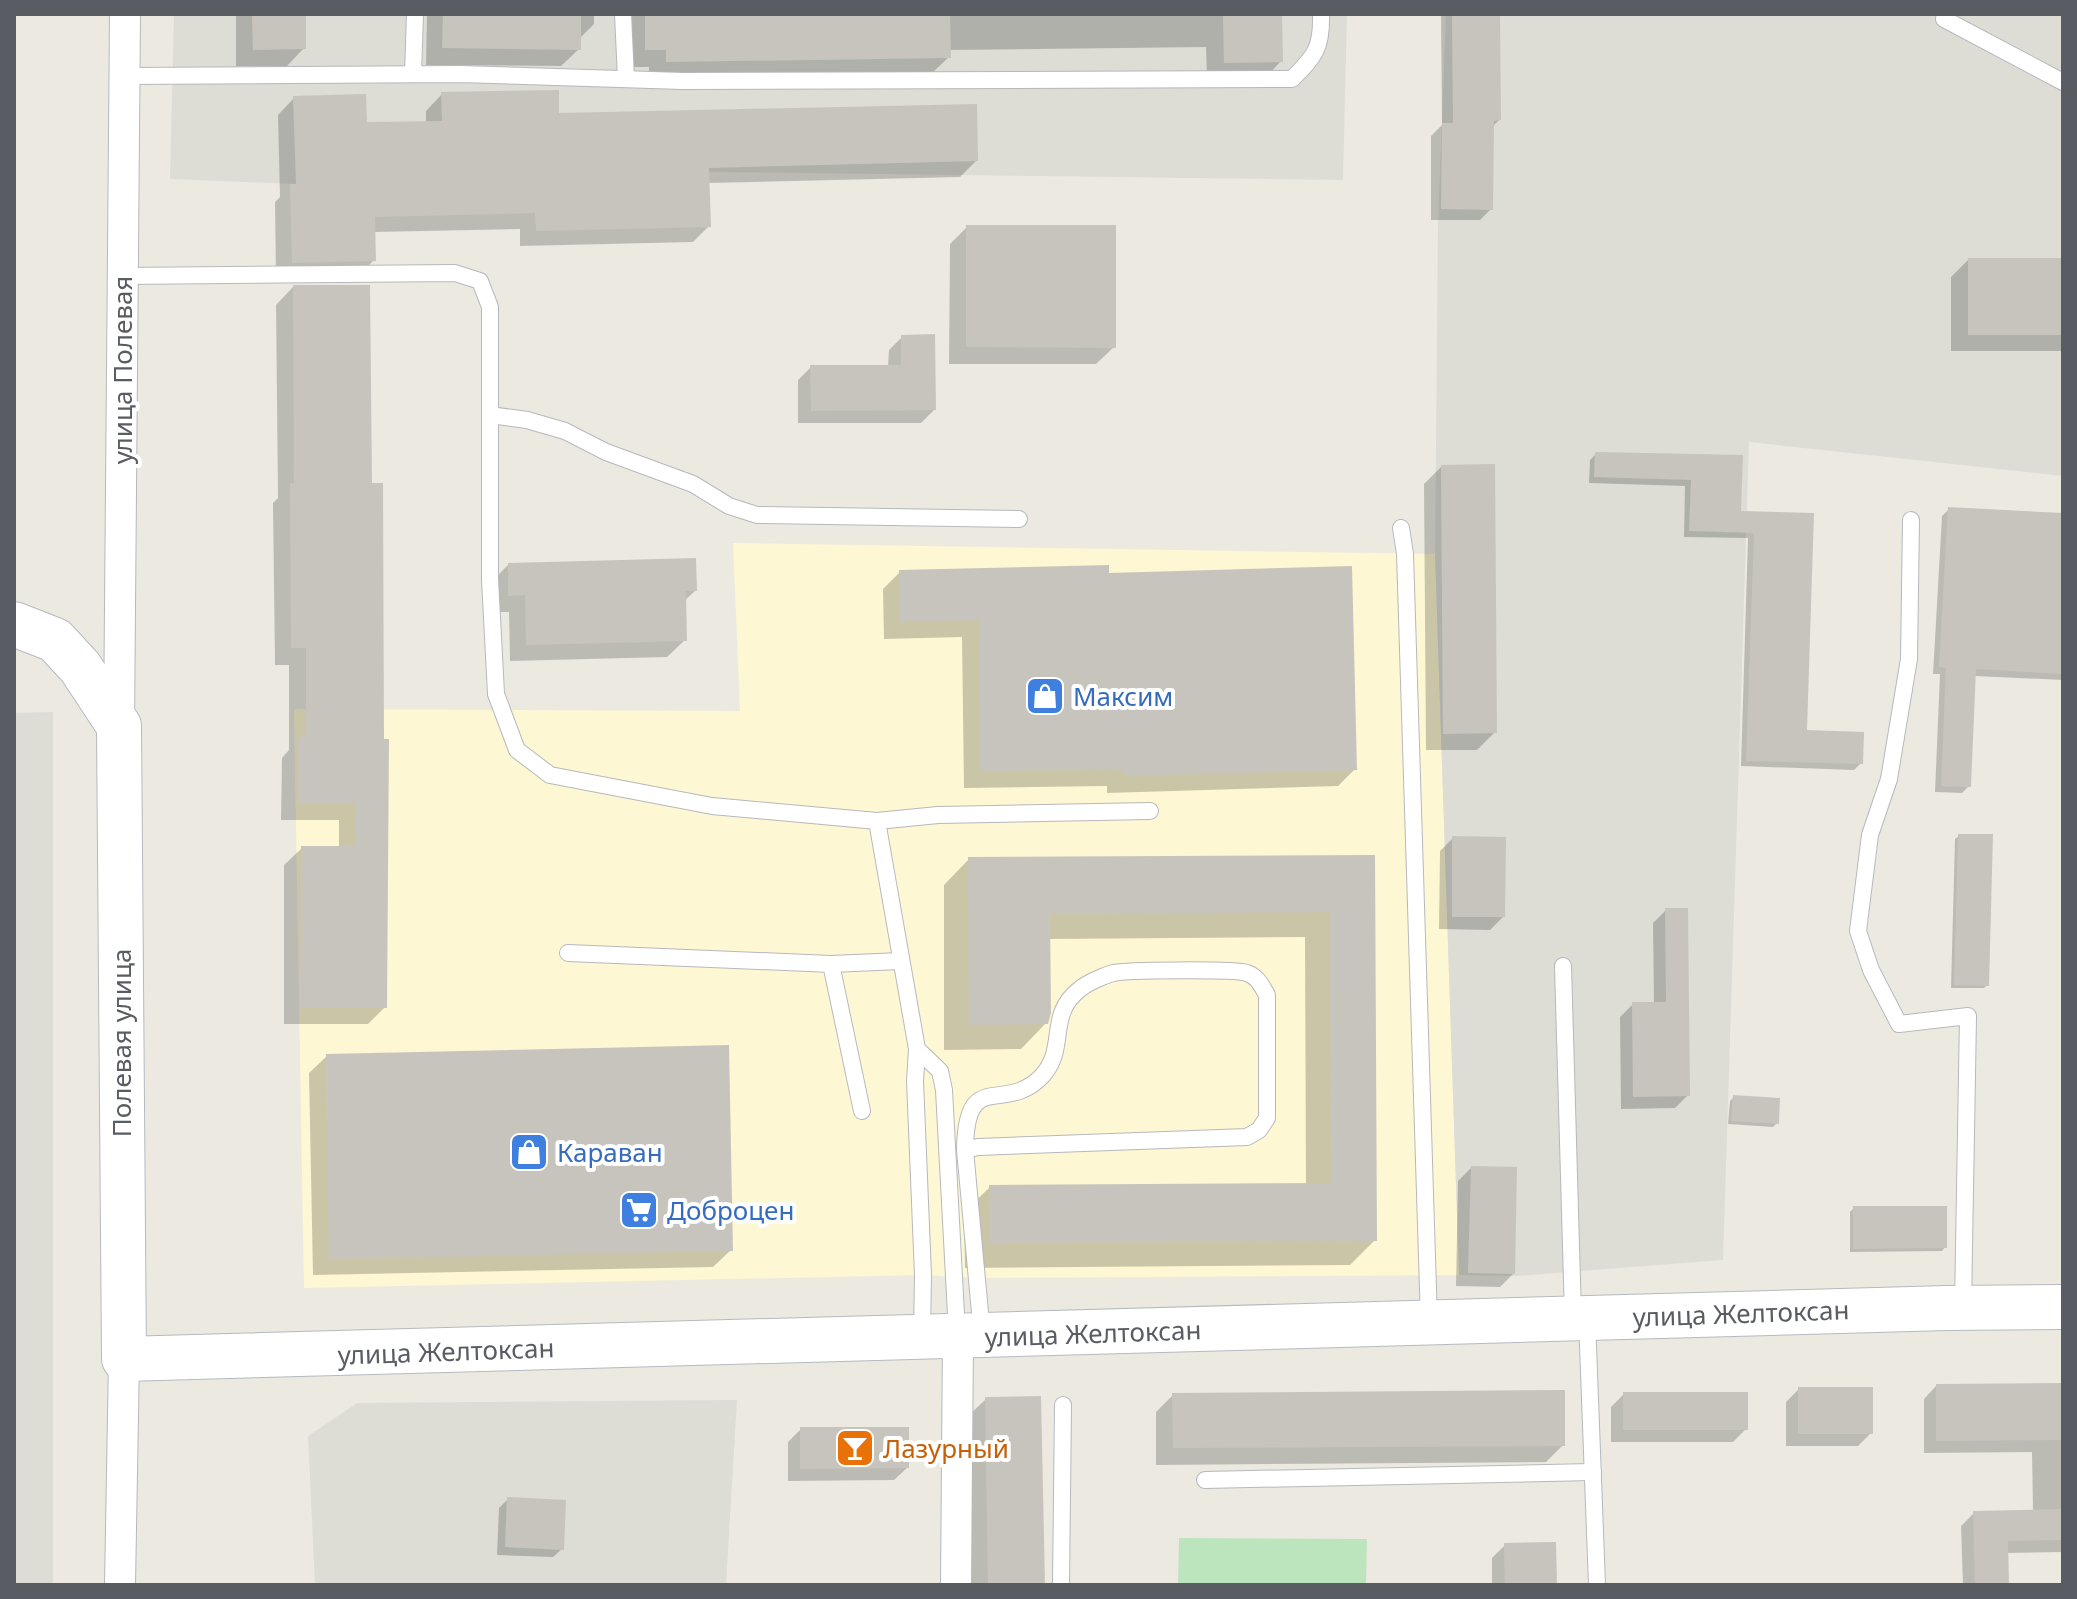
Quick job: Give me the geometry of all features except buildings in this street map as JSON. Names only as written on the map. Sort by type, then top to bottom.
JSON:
[{"type":"street","name":"улица Полевая","points":[[119,726],[125,14]]},
{"type":"street","points":[[14,624],[55,640],[80,667],[119,726]]},
{"type":"street","name":"Полевая улица","points":[[119,726],[124,1359]]},
{"type":"street","name":"улица Желтоксан","points":[[124,1359],[2063,1307]]},
{"type":"street","points":[[954,1337],[956,1585]]},
{"type":"street","points":[[120,1585],[124,1359]]},
{"type":"lane","points":[[413,74],[415,14]]},
{"type":"lane","points":[[623,14],[626,79]]},
{"type":"lane","points":[[125,76],[413,74],[683,81],[1292,79],[1311,60],[1322,40],[1321,14]]},
{"type":"lane","points":[[1944,19],[2063,82]]},
{"type":"lane","points":[[123,276],[455,273],[480,281],[490,307],[490,579],[496,694],[517,750],[550,775],[712,806],[877,821],[926,816],[1150,811]]},
{"type":"lane","points":[[490,415],[527,420],[565,431],[606,452],[693,484],[729,506],[757,515],[1019,519]]},
{"type":"lane","points":[[1911,520],[1909,659],[1889,779],[1870,835],[1858,931],[1871,970],[1899,1024],[1968,1016],[1963,1308]]},
{"type":"lane","points":[[1401,528],[1405,554],[1429,1322]]},
{"type":"lane","points":[[877,821],[917,1049],[915,1081],[923,1275],[954,1337]]},
{"type":"lane","points":[[568,953],[831,964],[901,961]]},
{"type":"lane","points":[[831,964],[862,1111]]},
{"type":"lane","points":[[1563,966],[1597,1585]]},
{"type":"lane","points":[[954,1337],[965,1124],[973,1105],[986,1097],[1028,1087],[1042,1075],[1057,1050],[1058,1021],[1066,1004],[1080,989],[1114,973],[1245,972],[1258,979],[1267,995],[1267,1118],[1259,1130],[1247,1137],[989,1146],[965,1150]]},
{"type":"lane","points":[[917,1049],[940,1071],[944,1090],[954,1337]]},
{"type":"lane","points":[[1061,1585],[1063,1405]]},
{"type":"lane","points":[[1205,1480],[1593,1472]]},
{"type":"shaded area","points":[[14,14],[16,14],[14,568]]},
{"type":"shaded area","points":[[174,14],[1347,14],[1343,180],[718,172],[296,184],[170,179]]},
{"type":"shaded area","points":[[1446,14],[2063,14],[2063,476],[1749,442],[1723,1260],[1516,1276],[1459,1275],[1435,554],[1438,223]]},
{"type":"shaded area","points":[[733,543],[1435,554],[1459,1275],[977,1278],[923,1275],[304,1288],[294,709],[740,711]]},
{"type":"shaded area","points":[[53,712],[53,1585],[14,1585],[14,713]]},
{"type":"shaded area","points":[[737,1400],[726,1585],[315,1585],[308,1436],[357,1403]]},
{"type":"green space","points":[[1179,1538],[1367,1539],[1366,1585],[1178,1585]]},
{"type":"place","name":"Максим","points":[[1045,696]]},
{"type":"place","name":"Караван","points":[[529,1152]]},
{"type":"place","name":"Доброцен","points":[[639,1210]]},
{"type":"place","name":"Лазурный","points":[[855,1448]]}]
